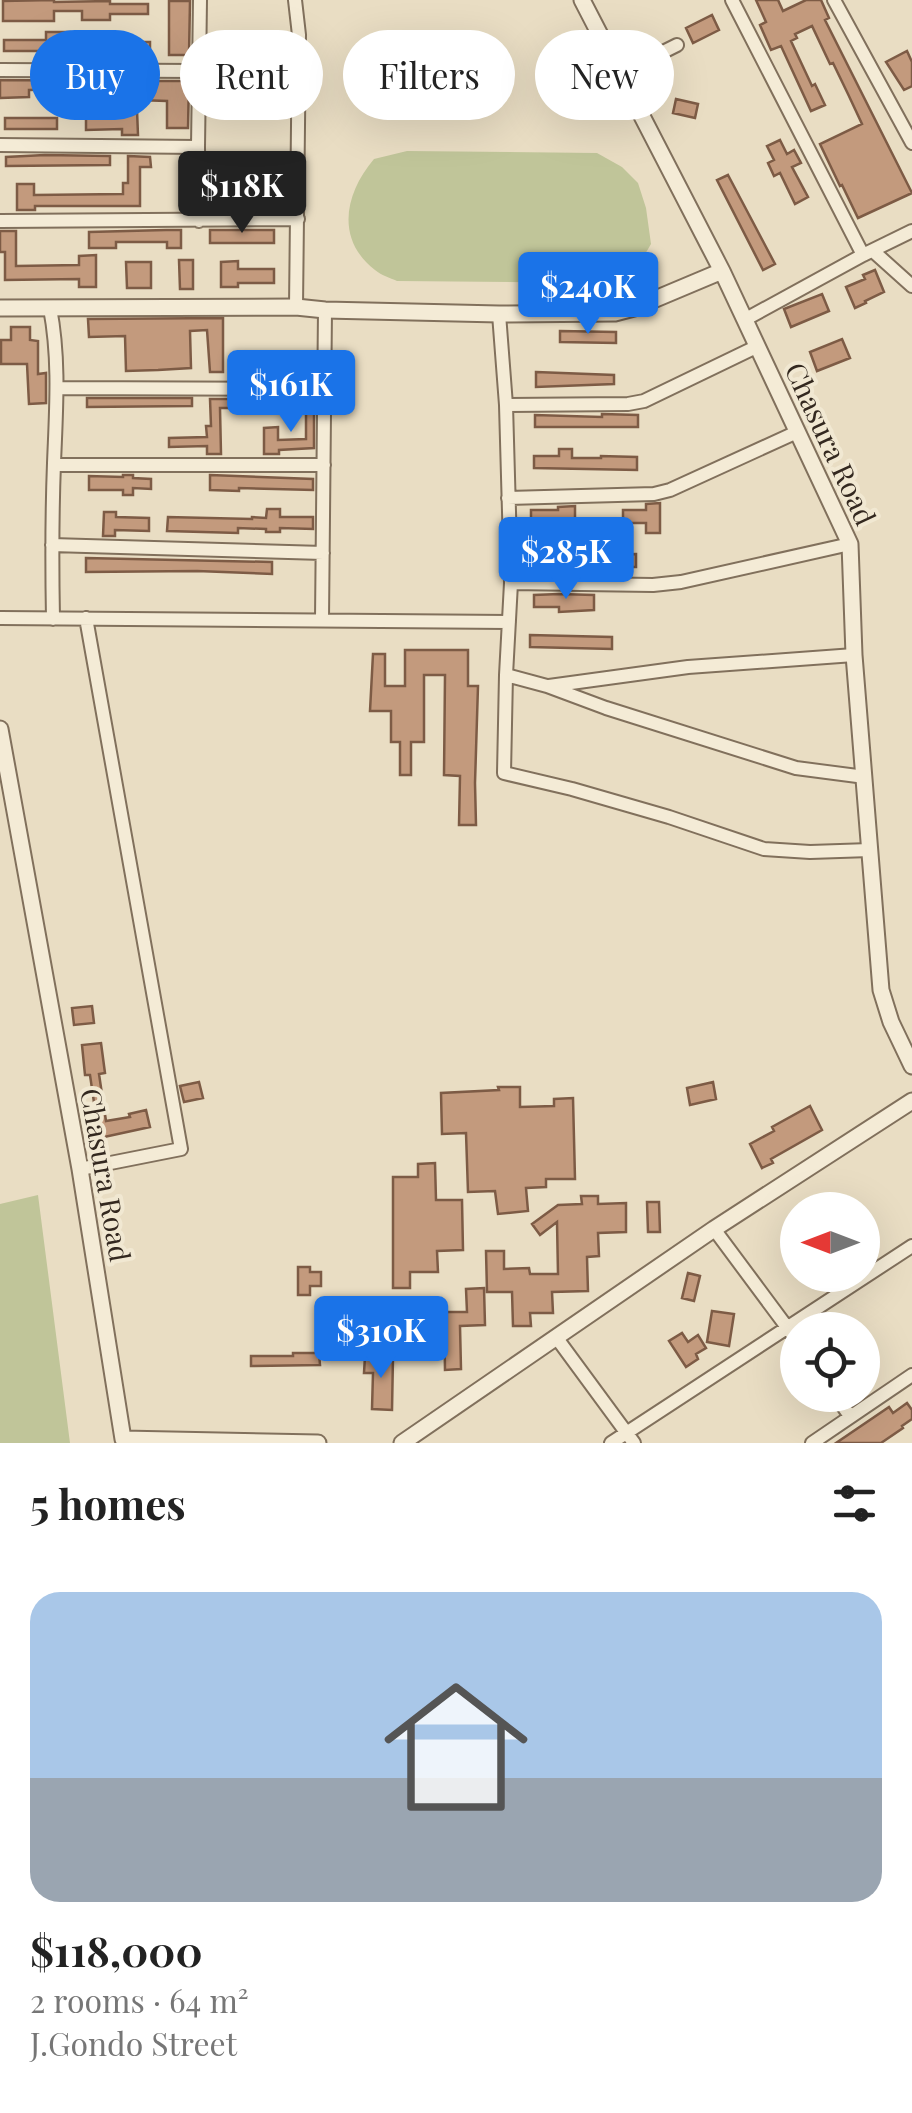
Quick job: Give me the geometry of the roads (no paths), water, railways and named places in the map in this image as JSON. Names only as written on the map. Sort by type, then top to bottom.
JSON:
[{"type":"street","points":[[199,30],[200,0]]},
{"type":"street","points":[[295,0],[296,307]]},
{"type":"street","name":"Chasura Road","points":[[582,0],[597,30]]},
{"type":"street","points":[[732,0],[868,253],[912,286]]},
{"type":"street","points":[[834,0],[912,143]]},
{"type":"street","points":[[0,70],[180,71]]},
{"type":"street","points":[[198,120],[198,221]]},
{"type":"street","name":"Chasura Road","points":[[644,120],[746,319],[850,544],[854,655],[881,990],[912,1066]]},
{"type":"street","points":[[0,145],[198,146]]},
{"type":"street","points":[[0,221],[298,219]]},
{"type":"street","points":[[746,319],[912,231]]},
{"type":"street","points":[[0,308],[615,312],[634,308],[722,271]]},
{"type":"street","points":[[50,308],[57,388],[53,618]]},
{"type":"street","points":[[322,620],[325,310]]},
{"type":"street","points":[[498,314],[506,405],[511,583],[504,774],[572,789],[764,848],[810,852],[870,850]]},
{"type":"street","points":[[506,405],[644,401],[758,346]]},
{"type":"street","points":[[57,388],[324,390]]},
{"type":"street","points":[[508,498],[654,494],[797,432]]},
{"type":"street","points":[[54,465],[324,466]]},
{"type":"street","points":[[511,583],[681,582],[850,544]]},
{"type":"street","points":[[52,545],[322,553]]},
{"type":"street","points":[[0,618],[509,622]]},
{"type":"street","points":[[80,1169],[180,1149],[86,618]]},
{"type":"street","points":[[547,686],[688,667],[854,655]]},
{"type":"street","points":[[506,674],[796,768],[866,777]]},
{"type":"street","name":"Chasura Road","points":[[0,729],[80,1169],[123,1441],[318,1443]]},
{"type":"street","points":[[406,1442],[714,1230],[912,1101]]},
{"type":"street","points":[[714,1230],[780,1319]]},
{"type":"street","points":[[809,1312],[912,1246]]},
{"type":"street","points":[[611,1443],[630,1438],[780,1331]]},
{"type":"street","points":[[556,1337],[630,1438]]},
{"type":"street","points":[[812,1443],[912,1375]]},
{"type":"street","points":[[847,1412],[850,1416]]}]
